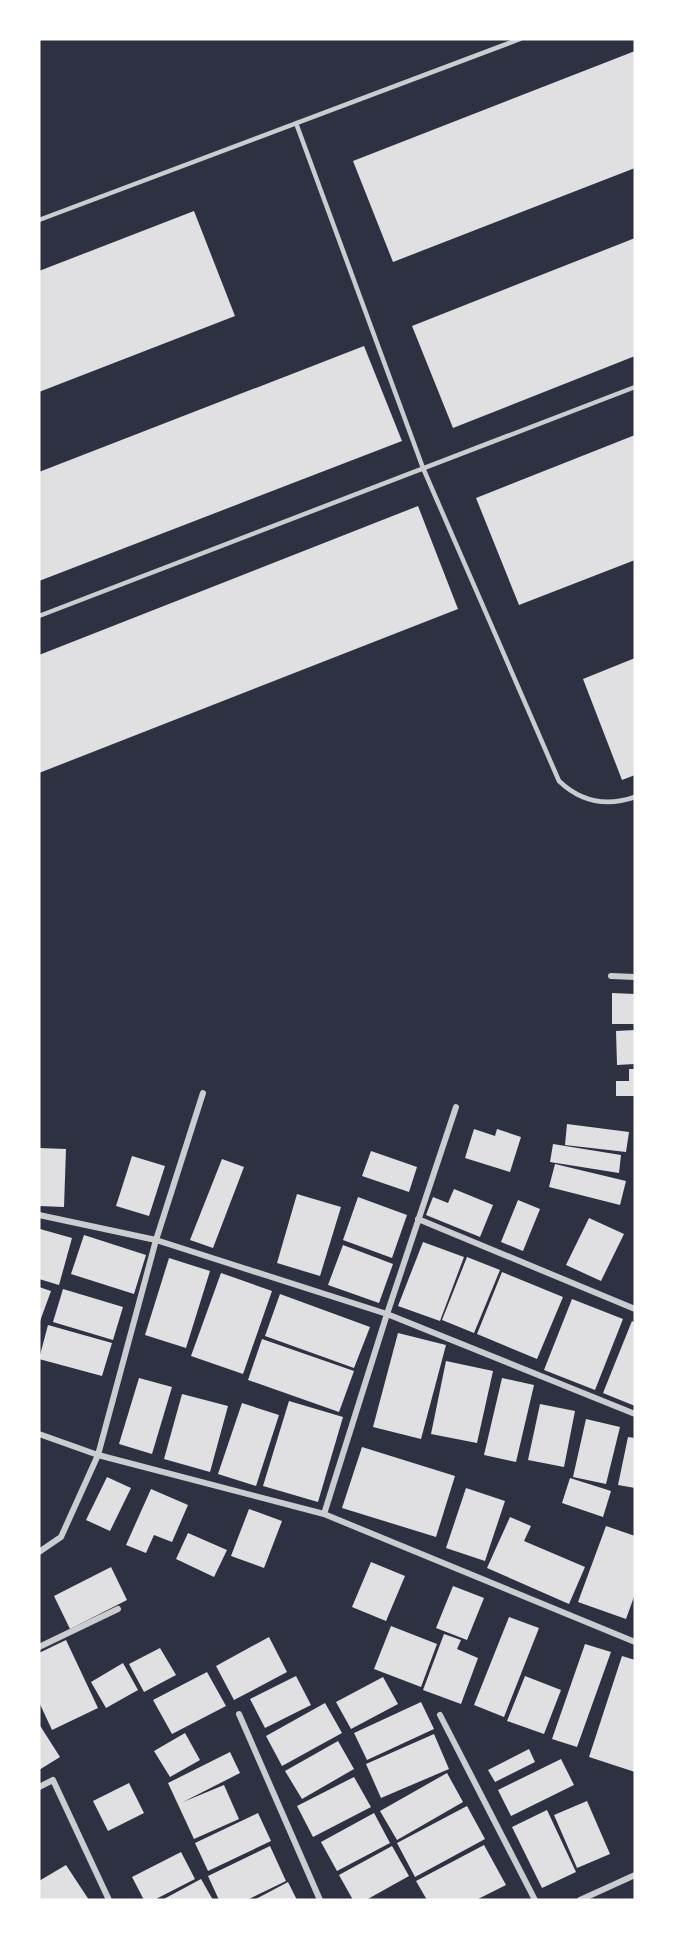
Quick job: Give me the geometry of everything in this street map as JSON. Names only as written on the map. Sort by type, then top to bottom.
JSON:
[{"type":"street","points":[[611,976],[635,977]]},
{"type":"street","points":[[39,1552],[61,1537],[98,1455],[156,1240],[203,1093]]},
{"type":"street","points":[[324,1514],[456,1107]]},
{"type":"street","points":[[39,1215],[156,1240],[387,1314],[635,1414]]},
{"type":"street","points":[[418,1219],[635,1309]]},
{"type":"street","points":[[39,1434],[98,1455],[324,1514],[635,1642]]},
{"type":"street","points":[[39,1647],[118,1609]]},
{"type":"street","points":[[239,1714],[320,1900]]},
{"type":"street","points":[[440,1715],[535,1900]]},
{"type":"street","points":[[39,1787],[53,1780],[109,1900]]},
{"type":"street","points":[[580,1900],[635,1875]]},
{"type":"lane","points":[[39,220],[519,39]]},
{"type":"lane","points":[[296,123],[423,468],[559,781],[572,794],[589,801],[607,803],[635,797]]},
{"type":"lane","points":[[39,616],[635,387]]},
{"type":"building","points":[[635,51],[635,168],[393,262],[353,161]]},
{"type":"building","points":[[194,211],[235,316],[39,392],[39,271]]},
{"type":"building","points":[[635,238],[635,356],[453,428],[412,326]]},
{"type":"building","points":[[364,346],[402,441],[39,581],[39,472]]},
{"type":"building","points":[[635,435],[635,560],[519,605],[476,498]]},
{"type":"building","points":[[418,506],[458,609],[39,773],[39,655]]},
{"type":"building","points":[[635,658],[635,775],[622,780],[583,679]]},
{"type":"building","points":[[612,993],[635,994],[635,1024],[612,1024]]},
{"type":"building","points":[[635,1030],[635,1064],[617,1065],[616,1031]]},
{"type":"building","points":[[629,1069],[635,1069],[635,1096],[616,1096],[616,1081],[629,1081]]},
{"type":"building","points":[[567,1124],[629,1132],[626,1152],[565,1145]]},
{"type":"building","points":[[474,1129],[495,1136],[497,1129],[521,1137],[510,1172],[465,1158]]},
{"type":"building","points":[[553,1144],[621,1155],[619,1173],[550,1162]]},
{"type":"building","points":[[39,1148],[66,1149],[64,1207],[39,1206]]},
{"type":"building","points":[[371,1151],[417,1167],[409,1192],[362,1176]]},
{"type":"building","points":[[132,1156],[165,1166],[149,1216],[116,1206]]},
{"type":"building","points":[[222,1159],[244,1167],[213,1248],[190,1240]]},
{"type":"building","points":[[555,1164],[626,1181],[620,1205],[549,1187]]},
{"type":"building","points":[[454,1189],[493,1205],[480,1237],[426,1215],[433,1197],[448,1203]]},
{"type":"building","points":[[297,1194],[341,1207],[320,1276],[277,1263]]},
{"type":"building","points":[[358,1197],[407,1215],[392,1258],[343,1240]]},
{"type":"building","points":[[518,1200],[540,1209],[523,1251],[501,1242]]},
{"type":"building","points":[[589,1218],[624,1234],[601,1281],[566,1265]]},
{"type":"building","points":[[40,1229],[72,1238],[59,1285],[39,1279]]},
{"type":"building","points":[[84,1235],[146,1255],[134,1294],[71,1274]]},
{"type":"building","points":[[423,1242],[464,1257],[440,1321],[398,1306]]},
{"type":"building","points":[[343,1245],[393,1264],[379,1303],[328,1285]]},
{"type":"building","points":[[467,1257],[500,1270],[474,1333],[442,1320]]},
{"type":"building","points":[[169,1258],[210,1271],[186,1348],[145,1335]]},
{"type":"building","points":[[502,1272],[563,1297],[537,1359],[477,1334]]},
{"type":"building","points":[[221,1273],[272,1291],[243,1374],[191,1356]]},
{"type":"building","points":[[39,1287],[51,1291],[39,1324]]},
{"type":"building","points":[[63,1289],[123,1307],[113,1340],[53,1322]]},
{"type":"building","points":[[280,1294],[370,1327],[354,1368],[265,1336]]},
{"type":"building","points":[[572,1299],[623,1319],[595,1390],[544,1370]]},
{"type":"building","points":[[632,1321],[635,1323],[635,1406],[603,1393]]},
{"type":"building","points":[[48,1325],[112,1343],[102,1376],[39,1359]]},
{"type":"building","points":[[398,1333],[446,1345],[421,1439],[373,1427]]},
{"type":"building","points":[[262,1339],[354,1371],[339,1412],[248,1380]]},
{"type":"building","points":[[446,1361],[493,1371],[477,1443],[431,1434]]},
{"type":"building","points":[[139,1378],[172,1387],[152,1454],[119,1444]]},
{"type":"building","points":[[502,1378],[534,1385],[516,1462],[484,1455]]},
{"type":"building","points":[[182,1394],[228,1406],[210,1472],[164,1459]]},
{"type":"building","points":[[289,1401],[343,1417],[318,1502],[263,1486]]},
{"type":"building","points":[[242,1403],[279,1415],[256,1486],[218,1474]]},
{"type":"building","points":[[540,1404],[575,1411],[564,1467],[528,1460]]},
{"type":"building","points":[[586,1419],[620,1427],[606,1484],[573,1477]]},
{"type":"building","points":[[628,1437],[635,1438],[635,1488],[618,1485]]},
{"type":"building","points":[[362,1447],[455,1476],[436,1537],[342,1508]]},
{"type":"building","points":[[107,1477],[131,1488],[110,1531],[86,1520]]},
{"type":"building","points":[[570,1478],[611,1491],[603,1517],[562,1503]]},
{"type":"building","points":[[466,1488],[505,1501],[485,1561],[446,1548]]},
{"type":"building","points":[[151,1489],[188,1505],[172,1542],[154,1535],[146,1553],[126,1545]]},
{"type":"building","points":[[249,1509],[282,1521],[264,1568],[231,1556]]},
{"type":"building","points":[[510,1517],[531,1526],[524,1541],[585,1567],[569,1604],[487,1568]]},
{"type":"building","points":[[606,1526],[635,1536],[635,1594],[626,1619],[578,1602]]},
{"type":"building","points":[[188,1533],[227,1550],[214,1577],[176,1559]]},
{"type":"building","points":[[371,1562],[405,1576],[386,1621],[352,1607]]},
{"type":"building","points":[[111,1567],[127,1600],[70,1629],[54,1596]]},
{"type":"building","points":[[453,1586],[484,1598],[467,1640],[436,1628]]},
{"type":"building","points":[[509,1617],[539,1628],[504,1717],[474,1705]]},
{"type":"building","points":[[391,1626],[437,1644],[421,1687],[374,1669]]},
{"type":"building","points":[[444,1634],[461,1640],[457,1649],[478,1658],[461,1704],[423,1690]]},
{"type":"building","points":[[269,1637],[287,1672],[234,1700],[216,1666]]},
{"type":"building","points":[[66,1640],[98,1708],[52,1730],[39,1702],[39,1653]]},
{"type":"building","points":[[585,1644],[611,1652],[577,1747],[552,1739]]},
{"type":"building","points":[[160,1648],[176,1675],[144,1692],[129,1664]]},
{"type":"building","points":[[622,1656],[635,1660],[635,1772],[589,1757]]},
{"type":"building","points":[[123,1663],[138,1690],[106,1708],[91,1682]]},
{"type":"building","points":[[207,1672],[226,1706],[172,1734],[153,1700]]},
{"type":"building","points":[[296,1676],[311,1705],[265,1728],[250,1699]]},
{"type":"building","points":[[525,1676],[561,1690],[544,1734],[507,1721]]},
{"type":"building","points":[[383,1677],[398,1704],[351,1729],[336,1702]]},
{"type":"building","points":[[421,1702],[434,1729],[367,1760],[354,1733]]},
{"type":"building","points":[[325,1703],[342,1733],[282,1766],[266,1736]]},
{"type":"building","points":[[39,1724],[60,1757],[39,1770]]},
{"type":"building","points":[[185,1733],[200,1760],[170,1777],[154,1751]]},
{"type":"building","points":[[434,1734],[449,1769],[381,1798],[366,1764]]},
{"type":"building","points":[[338,1741],[354,1769],[302,1799],[285,1771]]},
{"type":"building","points":[[529,1749],[535,1762],[495,1782],[488,1770]]},
{"type":"building","points":[[230,1752],[240,1773],[183,1802],[224,1785],[239,1819],[194,1839],[168,1783]]},
{"type":"building","points":[[561,1759],[574,1785],[511,1816],[498,1790]]},
{"type":"building","points":[[447,1773],[463,1802],[397,1840],[380,1811]]},
{"type":"building","points":[[354,1777],[371,1807],[313,1837],[297,1806]]},
{"type":"building","points":[[129,1783],[144,1813],[108,1831],[93,1801]]},
{"type":"building","points":[[587,1801],[610,1854],[577,1868],[554,1815]]},
{"type":"building","points":[[467,1806],[485,1839],[415,1877],[397,1843]]},
{"type":"building","points":[[547,1810],[576,1872],[542,1888],[512,1827]]},
{"type":"building","points":[[258,1813],[271,1841],[208,1871],[195,1843]]},
{"type":"building","points":[[374,1813],[390,1843],[337,1871],[321,1842]]},
{"type":"building","points":[[484,1845],[506,1885],[476,1900],[427,1900],[416,1881]]},
{"type":"building","points":[[270,1846],[286,1881],[247,1900],[219,1900],[208,1876]]},
{"type":"building","points":[[392,1846],[409,1876],[366,1900],[353,1900],[339,1875]]},
{"type":"building","points":[[181,1852],[195,1879],[154,1900],[144,1900],[132,1877]]},
{"type":"building","points":[[66,1865],[89,1900],[39,1900],[39,1881]]},
{"type":"building","points":[[201,1879],[213,1900],[162,1900]]},
{"type":"building","points":[[288,1882],[297,1900],[254,1900]]}]
